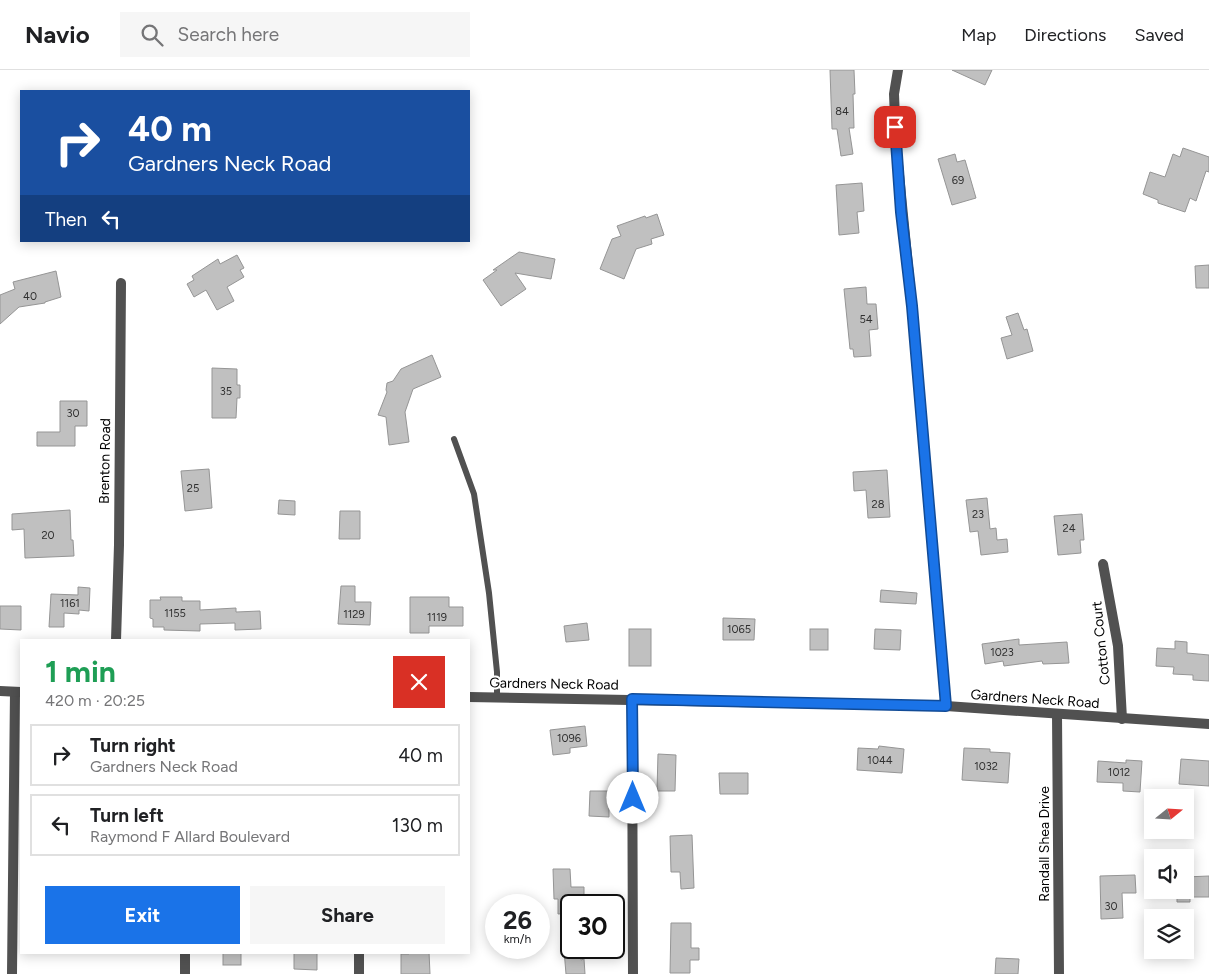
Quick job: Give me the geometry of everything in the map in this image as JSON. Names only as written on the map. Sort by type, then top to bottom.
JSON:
[{"type":"street","points":[[898,70],[894,94],[896,144],[912,306],[946,706]]},
{"type":"street","name":"Brenton Road","points":[[116,639],[121,283]]},
{"type":"street","name":"Cotton Court","points":[[1103,564],[1118,646],[1122,719]]},
{"type":"street","points":[[0,692],[18,692],[12,974]]},
{"type":"street","name":"Gardners Neck Road","points":[[470,696],[946,706],[1209,724]]},
{"type":"street","points":[[632,699],[633,974]]},
{"type":"street","name":"Randall Shea Drive","points":[[1057,714],[1059,974]]},
{"type":"street","points":[[185,954],[185,974]]},
{"type":"street","points":[[359,954],[359,974]]},
{"type":"lane","points":[[454,439],[474,494],[489,593],[497,672],[497,697]]},
{"type":"building","points":[[830,70],[854,70],[854,128],[849,128],[853,154],[841,156],[837,129],[832,129]]},
{"type":"building","points":[[952,70],[992,70],[985,85]]},
{"type":"building","points":[[1183,148],[1209,157],[1209,172],[1206,171],[1196,201],[1190,198],[1185,212],[1158,203],[1158,200],[1143,194],[1150,172],[1165,177],[1173,154],[1180,157]]},
{"type":"building","points":[[955,154],[957,162],[965,160],[976,198],[952,205],[938,159]]},
{"type":"building","points":[[862,183],[864,211],[857,212],[859,233],[839,235],[836,185]]},
{"type":"building","points":[[657,214],[664,235],[651,239],[652,244],[636,249],[624,279],[600,269],[612,239],[621,236],[617,226],[645,216],[646,218]]},
{"type":"building","points":[[519,252],[555,259],[551,279],[515,273],[526,289],[501,306],[483,280],[497,270],[493,270]]},
{"type":"building","points":[[237,255],[244,268],[240,270],[244,277],[227,287],[234,301],[217,310],[206,290],[194,297],[187,284],[194,280],[192,276],[218,259],[220,264]]},
{"type":"building","points":[[1209,265],[1209,288],[1196,288],[1195,266]]},
{"type":"building","points":[[56,271],[61,297],[45,303],[19,307],[0,324],[0,295],[15,289],[13,282]]},
{"type":"building","points":[[866,287],[867,304],[876,304],[878,329],[869,330],[871,356],[854,357],[853,349],[850,349],[844,289]]},
{"type":"building","points":[[1018,313],[1024,330],[1027,329],[1033,351],[1007,359],[1001,338],[1012,335],[1006,317]]},
{"type":"building","points":[[432,355],[441,377],[413,389],[405,412],[409,442],[389,445],[386,417],[378,415],[387,392],[387,383],[393,381],[401,369]]},
{"type":"building","points":[[212,368],[237,369],[237,385],[240,385],[240,398],[237,398],[236,418],[212,418]]},
{"type":"building","points":[[60,401],[87,401],[87,426],[75,426],[75,446],[37,446],[37,432],[60,432]]},
{"type":"building","points":[[209,469],[212,508],[185,511],[181,471]]},
{"type":"building","points":[[887,470],[890,517],[868,518],[866,490],[854,491],[853,472]]},
{"type":"building","points":[[987,498],[990,529],[996,528],[997,540],[1007,539],[1008,552],[981,555],[978,531],[970,532],[966,500]]},
{"type":"building","points":[[279,500],[295,501],[295,515],[278,514]]},
{"type":"building","points":[[70,510],[71,540],[73,540],[74,556],[25,558],[24,529],[12,530],[12,514]]},
{"type":"building","points":[[340,511],[360,511],[360,539],[339,539]]},
{"type":"building","points":[[1082,514],[1084,540],[1080,540],[1081,553],[1058,555],[1054,516]]},
{"type":"building","points":[[341,586],[355,586],[355,602],[371,602],[370,625],[338,624]]},
{"type":"building","points":[[78,587],[90,588],[89,611],[79,610],[79,614],[64,613],[64,627],[49,627],[51,594],[78,595]]},
{"type":"building","points":[[881,590],[917,593],[916,604],[880,602]]},
{"type":"building","points":[[160,597],[182,597],[182,601],[200,601],[200,610],[236,608],[236,612],[260,611],[261,629],[235,630],[235,623],[200,624],[200,631],[164,630],[164,627],[153,627],[153,619],[150,618],[150,600],[161,600]]},
{"type":"building","points":[[410,597],[449,597],[449,607],[463,607],[463,626],[429,626],[429,633],[410,633]]},
{"type":"building","points":[[0,606],[21,606],[21,630],[0,629]]},
{"type":"building","points":[[723,618],[755,619],[754,640],[723,640]]},
{"type":"building","points":[[587,623],[589,640],[566,642],[564,626]]},
{"type":"building","points":[[629,629],[651,629],[651,666],[629,666]]},
{"type":"building","points":[[810,629],[828,629],[828,650],[810,650]]},
{"type":"building","points":[[875,629],[901,630],[900,650],[874,649]]},
{"type":"building","points":[[1019,639],[1019,645],[1067,642],[1069,663],[1043,664],[1042,661],[1004,666],[1003,661],[985,664],[982,644]]},
{"type":"building","points":[[1175,641],[1187,642],[1187,653],[1209,655],[1209,681],[1193,680],[1193,675],[1173,674],[1174,667],[1156,666],[1157,648],[1175,649]]},
{"type":"building","points":[[585,726],[587,746],[570,748],[570,753],[553,755],[550,730]]},
{"type":"building","points":[[879,746],[904,749],[902,773],[857,770],[858,748],[878,749]]},
{"type":"building","points":[[964,748],[990,749],[990,752],[1010,753],[1008,783],[962,780]]},
{"type":"building","points":[[658,754],[676,755],[675,791],[657,791]]},
{"type":"building","points":[[1181,759],[1209,761],[1209,786],[1179,784]]},
{"type":"building","points":[[1126,760],[1142,761],[1140,792],[1123,791],[1123,783],[1097,782],[1098,761],[1126,763]]},
{"type":"building","points":[[719,773],[748,773],[748,794],[720,794]]},
{"type":"building","points":[[590,791],[609,791],[609,817],[589,816]]},
{"type":"building","points":[[692,835],[694,888],[681,889],[680,872],[671,872],[670,836]]},
{"type":"building","points":[[553,869],[570,869],[571,887],[584,887],[584,894],[560,894],[560,914],[558,914],[558,899],[554,899]]},
{"type":"building","points":[[1135,875],[1136,893],[1122,893],[1123,918],[1101,919],[1100,876]]},
{"type":"building","points":[[1209,876],[1209,897],[1194,897],[1194,877]]},
{"type":"building","points":[[1177,899],[1190,899],[1190,902],[1177,902]]},
{"type":"building","points":[[671,923],[691,923],[691,948],[699,948],[699,960],[690,960],[690,973],[670,973]]},
{"type":"building","points":[[223,954],[241,954],[241,965],[223,965]]},
{"type":"building","points":[[294,954],[317,954],[317,970],[294,969]]},
{"type":"building","points":[[401,954],[429,954],[430,974],[401,974]]},
{"type":"building","points":[[996,958],[1019,959],[1018,974],[995,974]]},
{"type":"building","points":[[565,959],[584,959],[585,974],[566,974]]},
{"type":"route","points":[[633,798],[632,699],[946,706],[895,127]]}]
